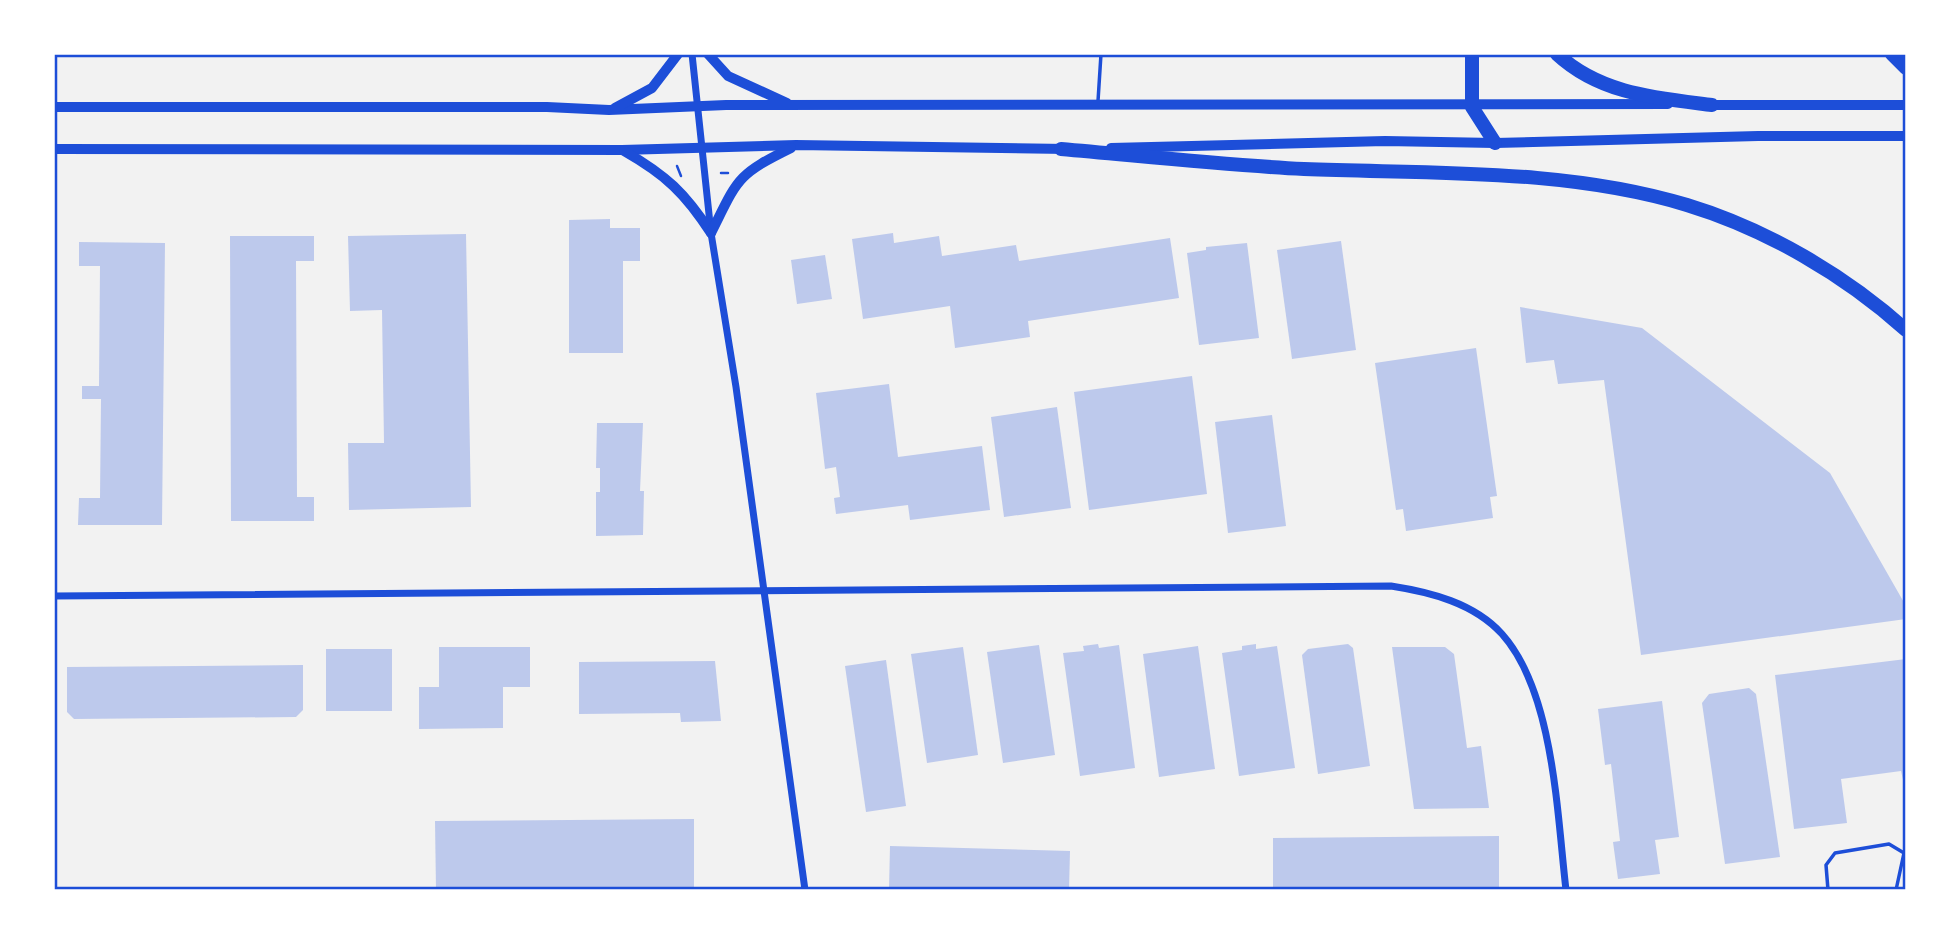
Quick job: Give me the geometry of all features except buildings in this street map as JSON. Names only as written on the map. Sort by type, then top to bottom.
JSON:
[{"type":"highway","points":[[1472,54],[1472,107],[1495,143]]},
{"type":"highway","points":[[1557,54],[1584,74],[1624,91],[1712,105]]},
{"type":"highway","points":[[1892,54],[1906,68]]},
{"type":"highway","points":[[1061,149],[1284,168],[1521,178],[1605,187],[1686,205],[1738,225],[1842,280],[1906,330]]},
{"type":"main road","points":[[609,110],[652,88],[678,54]]},
{"type":"main road","points":[[708,54],[728,76],[793,106]]},
{"type":"main road","points":[[54,107],[548,107],[609,110],[699,106],[1098,104],[1472,107],[1576,103],[1906,105]]},
{"type":"main road","points":[[54,149],[622,150],[796,145],[1061,149],[1385,141],[1495,143],[1758,136],[1906,136]]},
{"type":"main road","points":[[711,233],[738,180],[750,168],[796,145]]},
{"type":"main road","points":[[622,150],[674,184],[691,202],[711,233]]},
{"type":"street","points":[[692,54],[711,233],[765,593],[805,890]]},
{"type":"street","points":[[54,596],[765,593],[1391,586],[1428,592],[1471,610],[1502,634],[1528,675],[1544,729],[1566,890]]},
{"type":"lane","points":[[1098,104],[1101,54]]},
{"type":"lane","points":[[1828,890],[1826,865],[1835,853],[1889,844],[1900,848],[1905,858],[1896,890]]},
{"type":"path","points":[[677,166],[681,175],[687,175]]},
{"type":"path","points":[[721,173],[727,170]]}]
